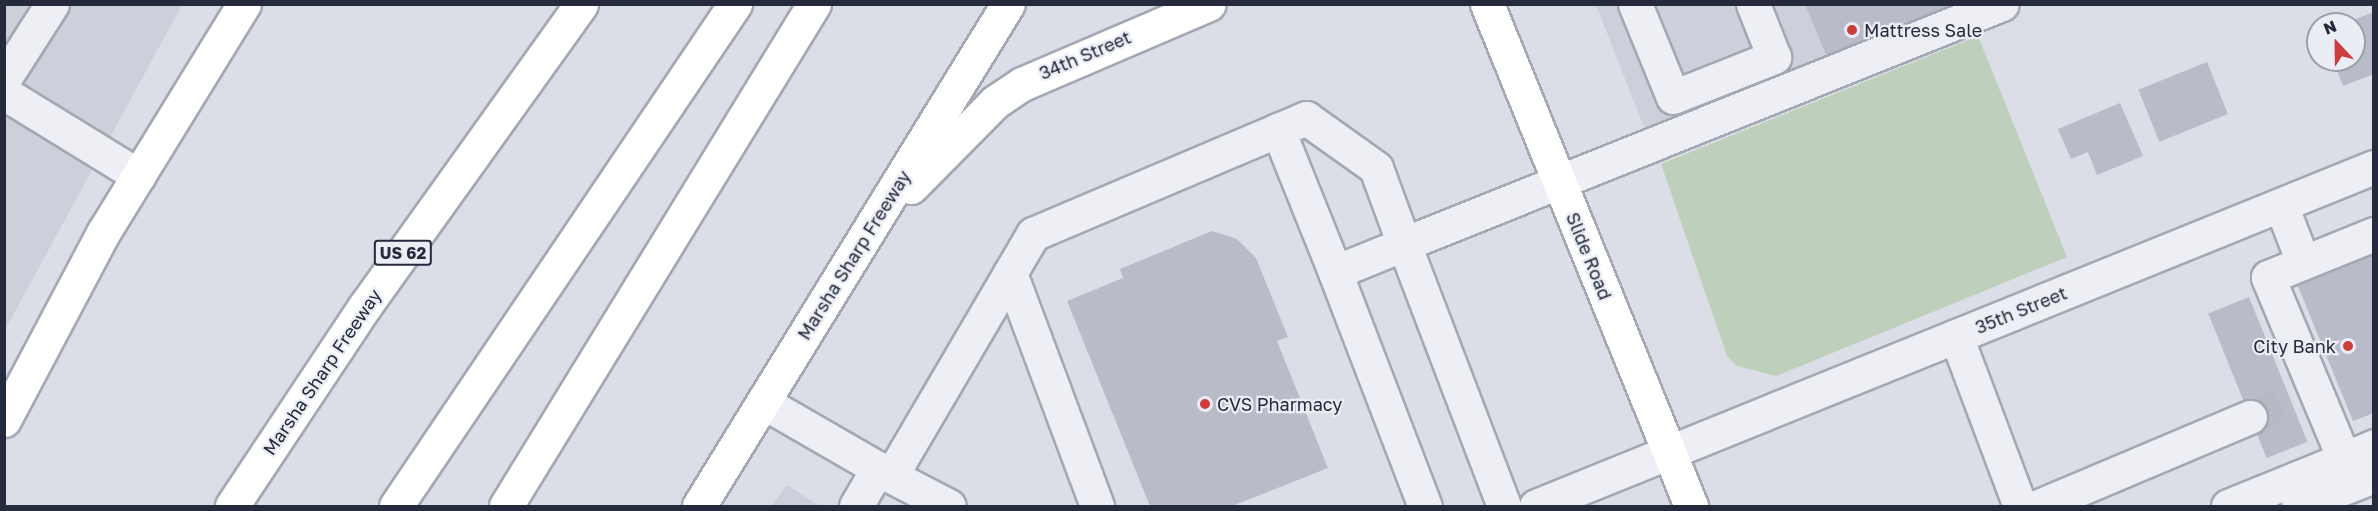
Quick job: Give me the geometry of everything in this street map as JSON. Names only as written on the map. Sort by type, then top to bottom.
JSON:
[{"type":"main road","points":[[4,420],[139,176],[244,4]]},
{"type":"main road","name":"Marsha Sharp Freeway","points":[[232,507],[365,306],[581,4]]},
{"type":"main road","points":[[396,507],[735,4]]},
{"type":"main road","points":[[506,507],[814,4]]},
{"type":"main road","name":"Marsha Sharp Freeway","points":[[699,507],[1008,4]]},
{"type":"main road","name":"34th Street","points":[[871,228],[995,102],[1022,84],[1209,4]]},
{"type":"main road","name":"Slide Road","points":[[1487,4],[1691,507]]},
{"type":"main road","points":[[4,389],[32,368]]},
{"type":"street","points":[[4,79],[52,4]]},
{"type":"street","points":[[1635,4],[1673,97],[1774,57],[1753,4]]},
{"type":"street","points":[[1335,272],[2002,4]]},
{"type":"street","points":[[4,93],[139,176]]},
{"type":"street","points":[[856,507],[884,472],[1033,234],[1306,118],[1376,168],[1504,507]]},
{"type":"street","points":[[1278,130],[1425,507]]},
{"type":"street","name":"35th Street","points":[[1536,507],[2373,167]]},
{"type":"street","points":[[2281,205],[2303,262]]},
{"type":"street","points":[[2344,459],[2303,396],[2268,277],[2373,234]]},
{"type":"street","points":[[1010,273],[1097,507]]},
{"type":"street","points":[[1956,336],[2020,507]]},
{"type":"street","points":[[763,402],[949,507]]},
{"type":"street","points":[[2038,507],[2092,496],[2250,417]]},
{"type":"street","points":[[2228,507],[2373,446]]},
{"type":"street","points":[[2298,507],[2373,476]]},
{"type":"shaded area","points":[[5,5],[182,5],[5,330]]},
{"type":"shaded area","points":[[1596,5],[1980,5],[1649,140]]},
{"type":"shaded area","points":[[787,485],[820,506],[771,506]]},
{"type":"green space","points":[[1978,36],[2067,257],[1776,376],[1737,366],[1727,356],[1661,164]]},
{"type":"building","name":"Mattress Sale","points":[[1805,4],[1952,4],[1952,5],[1826,55]]},
{"type":"building","points":[[2374,12],[2374,74],[2343,86],[2338,72],[2366,72],[2366,15]]},
{"type":"building","points":[[2207,62],[2228,114],[2159,142],[2138,90]]},
{"type":"building","points":[[2120,103],[2143,156],[2097,175],[2088,152],[2071,159],[2058,129]]},
{"type":"building","name":"CVS Pharmacy","points":[[1212,231],[1237,239],[1256,258],[1288,337],[1277,341],[1328,468],[1232,506],[1150,506],[1067,301],[1123,278],[1120,269]]},
{"type":"building","name":"City Bank","points":[[2374,247],[2374,413],[2353,421],[2295,279]]},
{"type":"building","points":[[2249,297],[2307,442],[2267,458],[2208,313]]},
{"type":"tunnel","points":[[2250,417],[2291,400]]},
{"type":"place","name":"Mattress Sale","points":[[1852,30]]},
{"type":"place","name":"City Bank","points":[[2348,346]]},
{"type":"place","name":"CVS Pharmacy","points":[[1205,404]]}]
